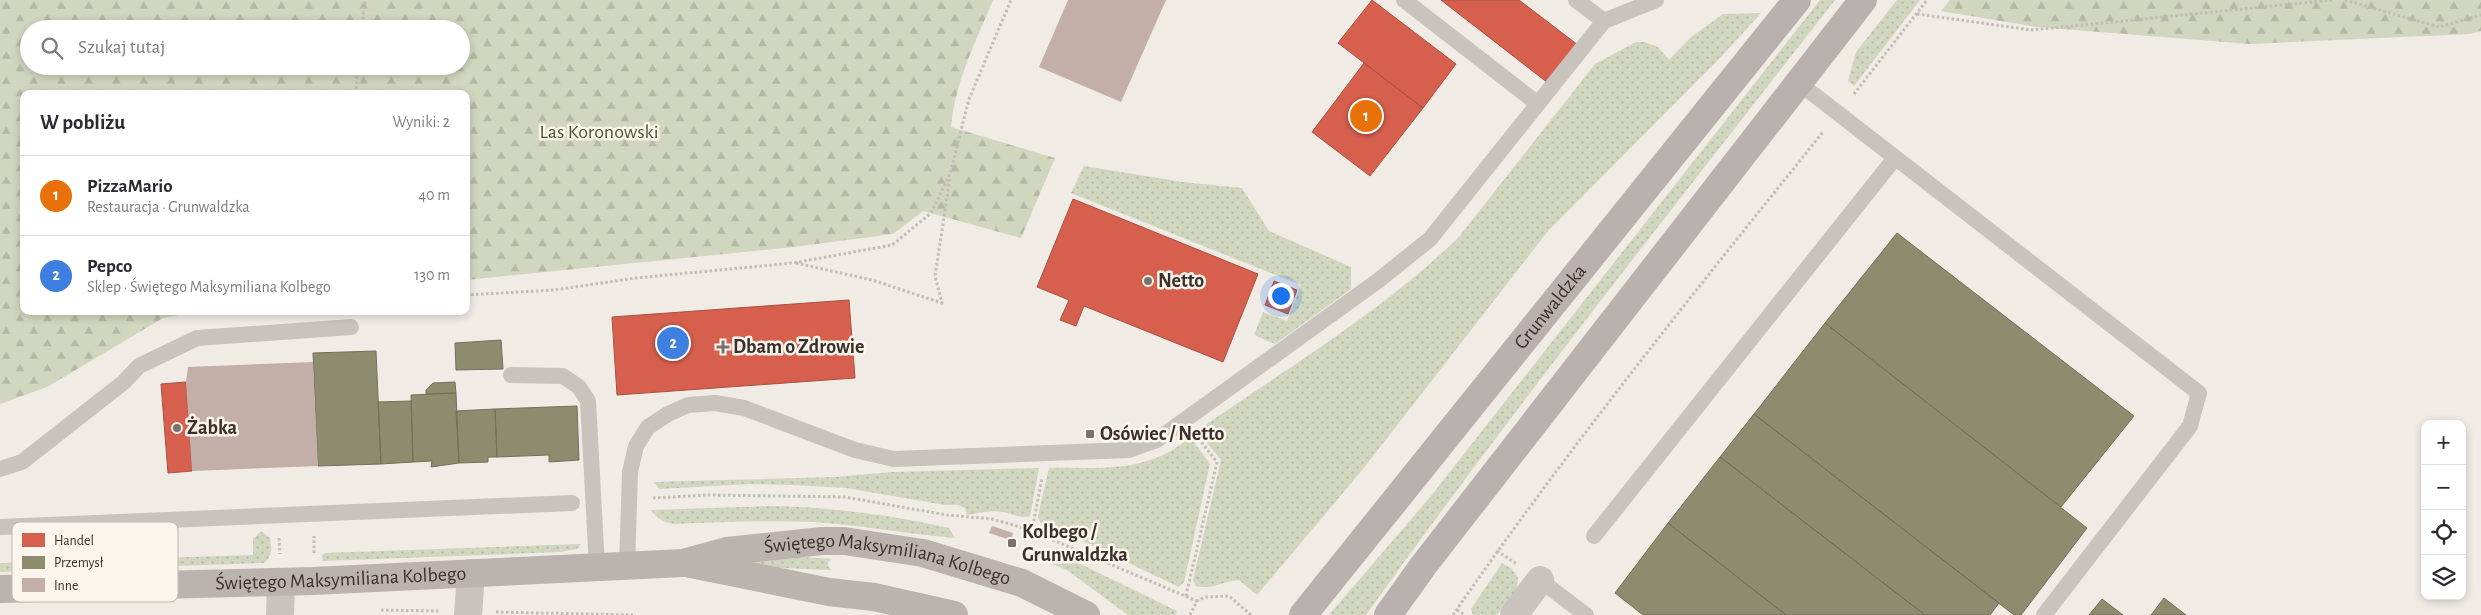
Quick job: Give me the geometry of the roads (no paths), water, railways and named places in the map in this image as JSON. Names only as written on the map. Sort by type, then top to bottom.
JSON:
[{"type":"main road","name":"Grunwaldzka","points":[[1303,615],[1797,0]]},
{"type":"main road","points":[[1388,615],[1423,566],[1863,0]]},
{"type":"main road","name":"Świętego Maksymiliana Kolbego","points":[[178,585],[280,582],[683,562],[727,551],[822,541],[844,541],[923,553],[1022,583],[1086,615]]},
{"type":"main road","name":"Świętego Maksymiliana Kolbego","points":[[683,562],[830,592],[874,597],[954,615]]},
{"type":"street","points":[[468,613],[470,573]]},
{"type":"street","points":[[1514,615],[1540,580]]},
{"type":"street","points":[[280,582],[280,615]]},
{"type":"lane","points":[[1404,0],[1538,104]]},
{"type":"lane","points":[[1576,0],[1604,21]]},
{"type":"lane","points":[[627,565],[630,472],[636,446],[648,427],[668,414],[688,406],[714,403],[744,408],[855,450],[894,459],[1129,450],[1157,440],[1379,280],[1430,239],[1604,21],[1656,0]]},
{"type":"lane","points":[[1799,83],[2199,393],[2190,426],[2044,615]]},
{"type":"lane","points":[[1594,536],[1895,158]]},
{"type":"lane","points":[[0,469],[22,462],[124,382],[139,366],[197,338],[351,327]]},
{"type":"lane","points":[[511,375],[564,376],[579,387],[588,401],[597,567]]},
{"type":"lane","points":[[140,522],[572,503]]},
{"type":"lane","points":[[1540,580],[1586,615]]},
{"type":"place","name":"PizzaMario","points":[[1366,116]]},
{"type":"place","name":"Netto","points":[[1148,281]]},
{"type":"place","name":"Pepco","points":[[673,343]]},
{"type":"place","name":"Dbam o Zdrowie","points":[[723,347]]},
{"type":"place","name":"Żabka","points":[[177,428]]},
{"type":"place","name":"Osówiec / Netto","points":[[1090,434]]},
{"type":"place","name":"Kolbego / Grunwaldzka","points":[[1012,543]]},
{"type":"park label","name":"Las Koronowski","points":[[599,132]]}]
